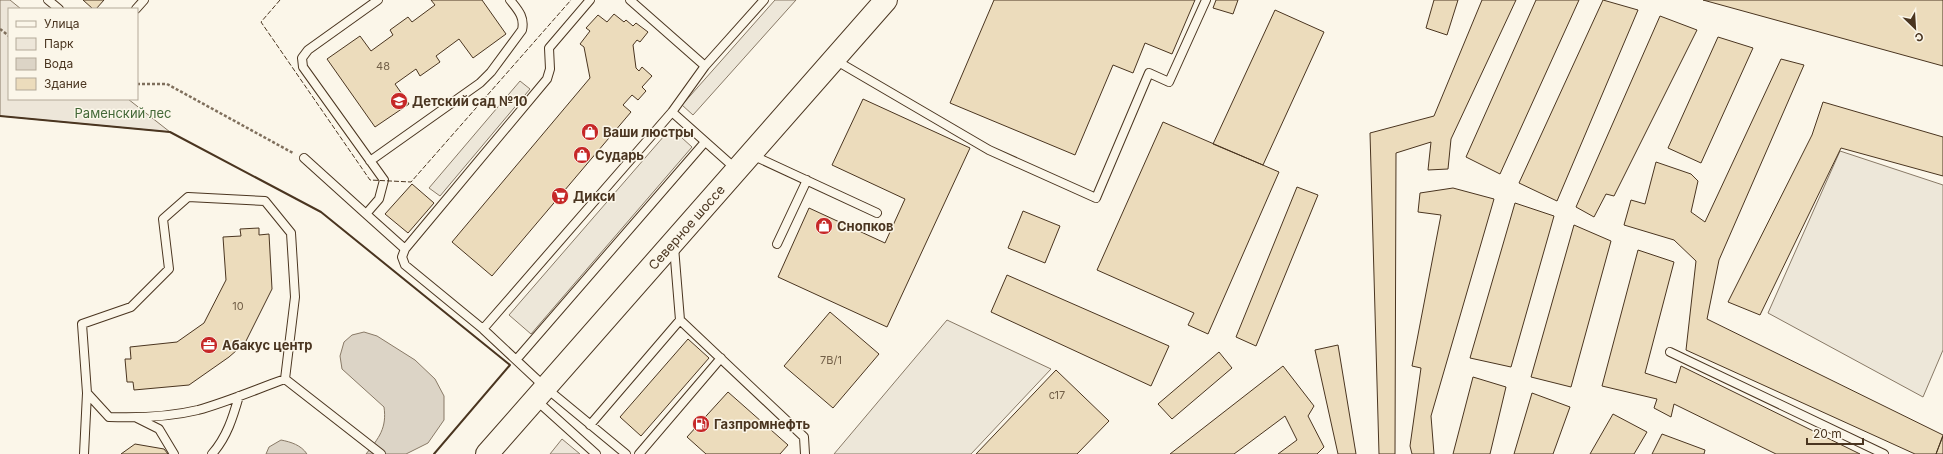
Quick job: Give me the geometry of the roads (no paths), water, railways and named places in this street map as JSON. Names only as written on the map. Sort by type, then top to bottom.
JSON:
[{"type":"main road","name":"Северное шоссе","points":[[487,454],[886,0]]},
{"type":"lane","points":[[48,0],[58,8]]},
{"type":"lane","points":[[137,8],[144,0]]},
{"type":"lane","points":[[366,214],[379,199],[384,180],[303,67],[302,58],[308,50],[378,0]]},
{"type":"lane","points":[[370,161],[480,83],[491,72],[522,30],[524,23],[522,17],[510,0]]},
{"type":"lane","points":[[590,0],[549,48],[550,69],[547,79],[405,249],[402,257],[405,265],[484,329],[516,360],[540,394],[596,454]]},
{"type":"lane","points":[[630,0],[705,66]]},
{"type":"lane","points":[[484,329],[672,112],[705,66],[764,0]]},
{"type":"lane","points":[[834,60],[989,150],[1096,198],[1148,74],[1169,82],[1206,0]]},
{"type":"lane","points":[[672,112],[737,170]]},
{"type":"lane","points":[[516,360],[705,142]]},
{"type":"lane","points":[[751,154],[877,212]]},
{"type":"lane","points":[[304,158],[405,249]]},
{"type":"lane","points":[[777,244],[807,180]]},
{"type":"lane","points":[[84,454],[87,393],[82,324],[131,307],[169,269],[163,219],[188,197],[265,201],[291,233],[296,297],[285,379]]},
{"type":"lane","points":[[674,242],[680,320],[804,437],[806,454]]},
{"type":"lane","points":[[590,425],[680,320]]},
{"type":"lane","points":[[1670,352],[1884,454]]},
{"type":"lane","points":[[639,454],[721,358]]},
{"type":"lane","points":[[87,393],[109,417],[137,418],[199,410],[285,379]]},
{"type":"lane","points":[[285,379],[381,454]]},
{"type":"lane","points":[[540,394],[590,425],[626,454]]},
{"type":"lane","points":[[212,454],[222,443],[239,396]]},
{"type":"lane","points":[[137,418],[159,430],[174,454]]},
{"type":"water","points":[[364,332],[377,336],[415,360],[435,379],[444,396],[444,420],[428,443],[406,454],[366,454],[375,443],[383,427],[385,414],[384,407],[342,369],[340,356],[344,342],[352,335]]},
{"type":"water","points":[[281,440],[296,444],[307,454],[266,454],[269,447]]},
{"type":"place","name":"Детский сад №10","points":[[399,101]]},
{"type":"place","name":"Ваши люстры","points":[[590,132]]},
{"type":"place","name":"Сударь","points":[[582,155]]},
{"type":"place","name":"Дикси","points":[[560,196]]},
{"type":"place","name":"Снопков","points":[[824,226]]},
{"type":"place","name":"Абакус центр","points":[[209,345]]},
{"type":"place","name":"Газпромнефть","points":[[701,424]]},
{"type":"park label","name":"Раменский лес","points":[[123,113]]}]
